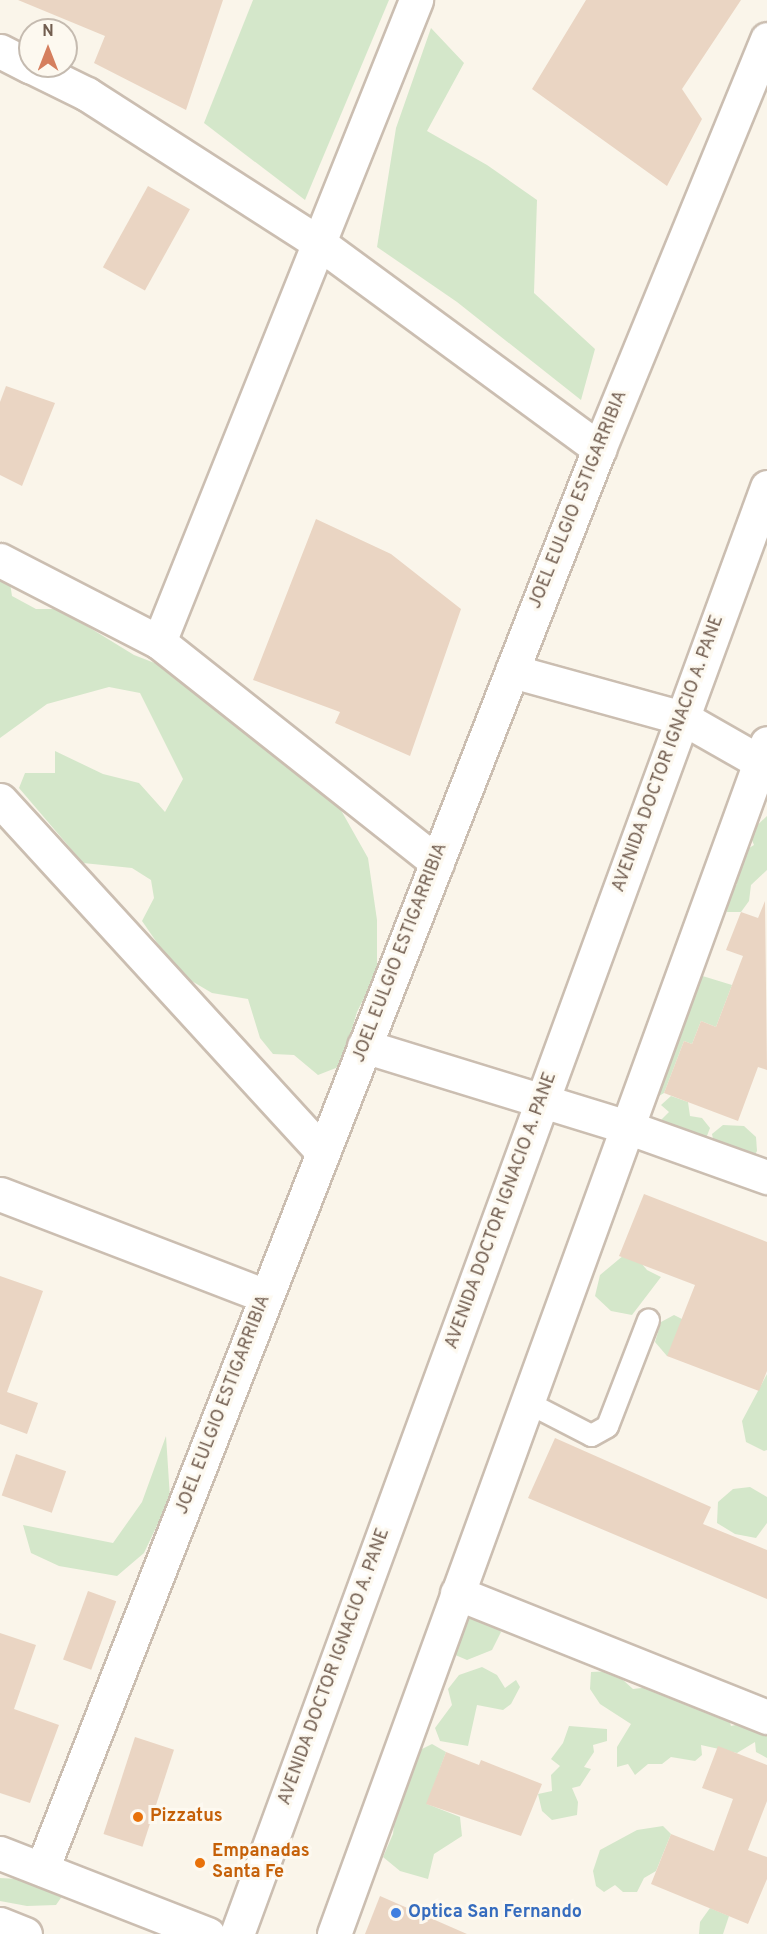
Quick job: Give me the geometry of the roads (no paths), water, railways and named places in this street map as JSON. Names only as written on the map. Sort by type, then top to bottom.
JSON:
[{"type":"street","points":[[159,642],[416,0]]},
{"type":"street","name":"JOEL EULGIO ESTIGARRIBIA","points":[[42,1869],[599,449],[767,39]]},
{"type":"street","points":[[0,51],[18,60]]},
{"type":"street","points":[[54,78],[87,94],[319,243],[599,449]]},
{"type":"street","name":"AVENIDA DOCTOR IGNACIO A. PANE","points":[[237,1934],[767,487]]},
{"type":"street","points":[[0,560],[159,642],[437,862]]},
{"type":"street","points":[[334,1934],[764,757],[683,718],[512,670]]},
{"type":"street","points":[[0,800],[323,1152]]},
{"type":"street","points":[[364,1046],[627,1127],[767,1177]]},
{"type":"street","points":[[0,1194],[266,1296]]},
{"type":"street","points":[[457,1593],[767,1716]]},
{"type":"street","points":[[0,1852],[208,1934]]},
{"type":"street","points":[[0,1924],[25,1934]]},
{"type":"lane","points":[[527,1401],[591,1435],[607,1426],[648,1320]]},
{"type":"place","name":"Pizzatus","points":[[138,1817]]},
{"type":"place","name":"Empanadas Santa Fe","points":[[200,1863]]},
{"type":"place","name":"Optica San Fernando","points":[[396,1913]]}]
